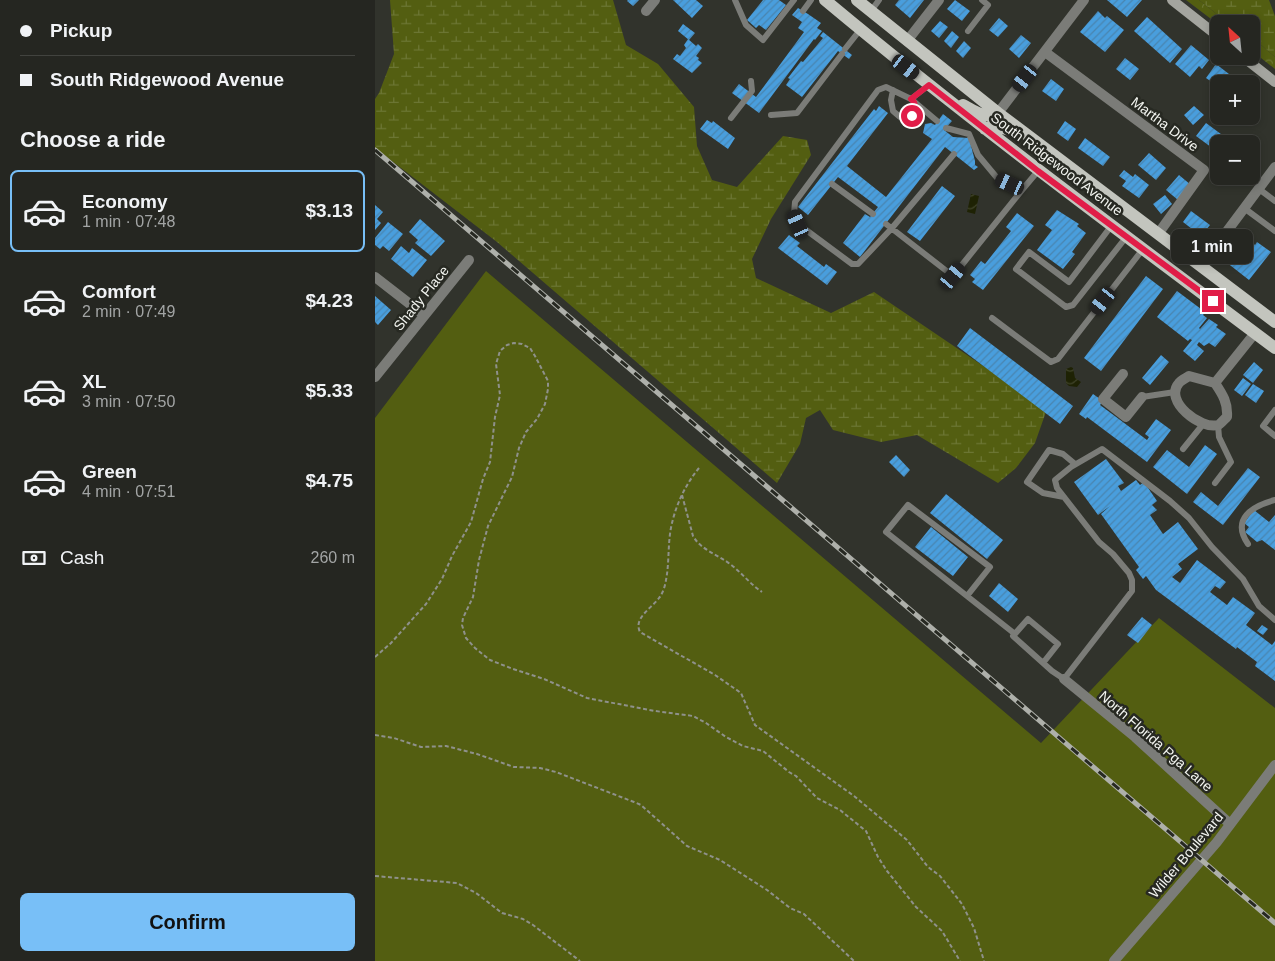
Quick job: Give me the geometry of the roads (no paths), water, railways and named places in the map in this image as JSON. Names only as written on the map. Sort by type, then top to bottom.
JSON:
[{"type":"main road","name":"South Ridgewood Avenue","points":[[825,0],[1038,171],[1275,348]]},
{"type":"main road","name":"South Ridgewood Avenue","points":[[857,0],[998,113],[1275,322]]},
{"type":"main road","points":[[943,96],[987,117],[998,113]]},
{"type":"main road","points":[[982,127],[997,127],[1027,135]]},
{"type":"street","points":[[646,11],[655,0]]},
{"type":"street","points":[[907,41],[939,0]]},
{"type":"street","points":[[998,113],[1084,0]]},
{"type":"street","points":[[1172,0],[1210,30]]},
{"type":"street","name":"Martha Drive","points":[[1045,52],[1204,170],[1158,234]]},
{"type":"street","points":[[1253,65],[1275,82]]},
{"type":"street","points":[[1201,266],[1274,170]]},
{"type":"street","name":"Shady Place","points":[[375,378],[469,260]]},
{"type":"street","points":[[375,277],[424,315]]},
{"type":"street","points":[[1215,383],[1255,333]]},
{"type":"street","points":[[1123,374],[1103,399],[1126,417],[1141,397]]},
{"type":"street","points":[[1189,376],[1215,383],[1225,397],[1228,406],[1227,417],[1218,424],[1207,425],[1183,410],[1177,401],[1175,392],[1179,383],[1189,376]]},
{"type":"street","name":"North Florida Pga Lane","points":[[1064,679],[1135,737],[1229,824]]},
{"type":"street","name":"Wilder Boulevard","points":[[1114,961],[1207,854],[1275,765]]},
{"type":"lane","points":[[735,0],[745,25],[763,40],[794,0]]},
{"type":"lane","points":[[803,11],[811,0]]},
{"type":"lane","points":[[871,11],[879,0]]},
{"type":"lane","points":[[968,31],[988,5],[982,0]]},
{"type":"lane","points":[[771,115],[797,113],[860,30]]},
{"type":"lane","points":[[731,118],[753,90],[751,81]]},
{"type":"lane","points":[[913,100],[929,85]]},
{"type":"lane","points":[[937,121],[913,100],[886,87],[878,90],[819,174],[795,202],[793,214],[798,224],[852,264],[858,264],[892,228],[954,154]]},
{"type":"lane","points":[[893,90],[891,100],[893,112],[900,117],[912,116],[916,110],[913,100]]},
{"type":"lane","points":[[968,136],[982,127]]},
{"type":"lane","points":[[946,128],[968,136],[978,155],[997,179],[1022,190]]},
{"type":"lane","points":[[886,224],[953,276],[1038,171]]},
{"type":"lane","points":[[832,184],[873,214]]},
{"type":"lane","points":[[1259,189],[1275,201]]},
{"type":"lane","points":[[1244,208],[1275,231]]},
{"type":"lane","points":[[1112,225],[1069,282],[1029,252],[1016,269],[1066,307],[1073,305],[1127,236]]},
{"type":"lane","points":[[992,318],[1051,362],[1058,359],[1143,249]]},
{"type":"lane","points":[[1141,397],[1175,392]]},
{"type":"lane","points":[[1275,410],[1263,426],[1275,436]]},
{"type":"lane","points":[[1183,448],[1204,423]]},
{"type":"lane","points":[[1215,483],[1231,462],[1219,437],[1218,424]]},
{"type":"lane","points":[[1043,663],[1058,644],[1028,619],[1013,636],[1043,663],[1052,671],[1064,679],[1132,591],[1129,573],[1113,554],[1099,542],[1057,488],[1055,480],[1075,464],[1102,449],[1170,500],[1189,518],[1212,548],[1243,579],[1259,606],[1275,620]]},
{"type":"lane","points":[[1064,497],[1043,494],[1027,482],[1049,450],[1063,454],[1075,464]]},
{"type":"lane","points":[[1247,544],[1240,528],[1242,521],[1261,504],[1275,500]]},
{"type":"lane","points":[[967,596],[990,567],[908,505],[886,532],[1015,634]]},
{"type":"water","points":[[971,194],[979,196],[975,214],[967,212]]},
{"type":"water","points":[[1073,368],[1075,378],[1081,382],[1077,387],[1069,386],[1066,383],[1066,369]]},
{"type":"railway","points":[[375,150],[1275,923]]}]
